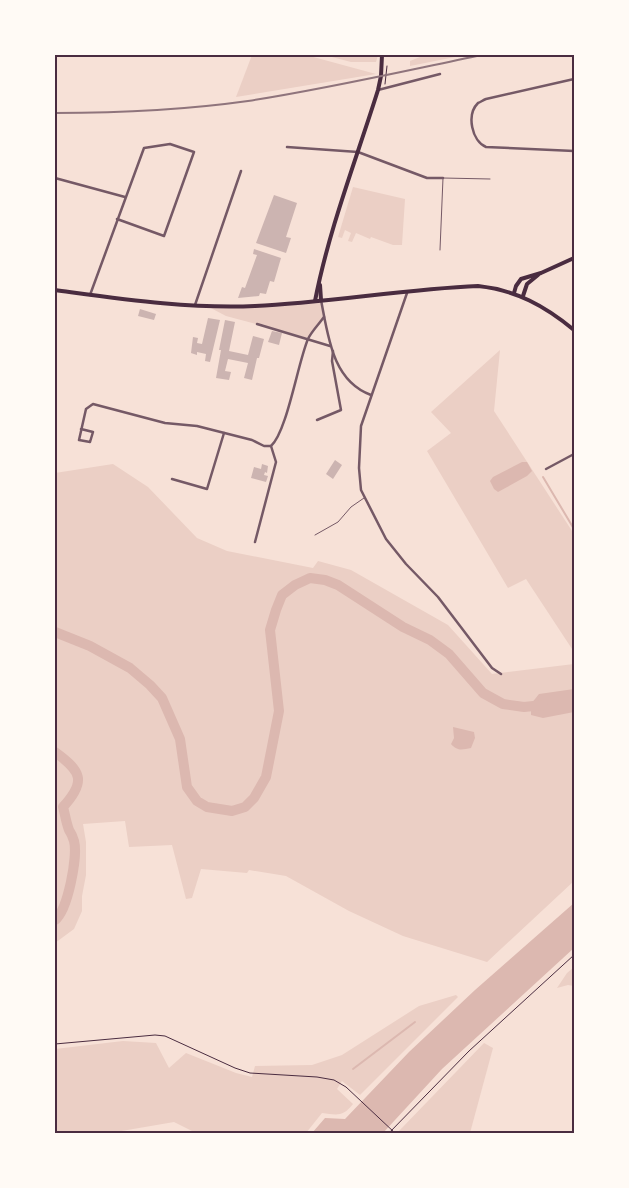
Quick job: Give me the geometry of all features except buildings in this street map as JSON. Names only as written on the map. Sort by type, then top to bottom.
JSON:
[{"type":"main road","points":[[315,301],[322,268],[382,76],[382,55]]},
{"type":"main road","points":[[514,293],[521,279],[574,258]]},
{"type":"main road","points":[[320,300],[322,268]]},
{"type":"main road","points":[[523,296],[527,284],[541,272]]},
{"type":"main road","points":[[55,290],[194,306],[254,306],[478,286],[495,288],[523,296],[550,311],[574,330]]},
{"type":"street","points":[[378,90],[440,74]]},
{"type":"street","points":[[574,79],[486,99],[477,104],[472,125],[474,136],[480,144],[495,148],[574,151]]},
{"type":"street","points":[[90,295],[117,219],[144,148],[170,144],[194,152],[164,236],[117,219]]},
{"type":"street","points":[[288,147],[358,152],[427,178],[443,178]]},
{"type":"street","points":[[194,306],[241,171]]},
{"type":"street","points":[[55,178],[125,198]]},
{"type":"street","points":[[407,293],[361,426],[361,490],[382,532],[392,546],[438,597],[492,668],[501,674]]},
{"type":"street","points":[[320,300],[330,346],[342,373],[348,381],[362,392],[371,395]]},
{"type":"street","points":[[81,429],[93,432],[90,442],[79,440],[81,429],[86,409],[93,404],[165,424],[197,426],[252,440],[264,446],[271,446],[275,442],[283,422],[308,338],[324,317]]},
{"type":"street","points":[[257,324],[330,346]]},
{"type":"street","points":[[317,420],[341,410],[332,361],[333,350]]},
{"type":"street","points":[[172,479],[207,489],[224,432]]},
{"type":"street","points":[[255,542],[276,462],[271,446]]},
{"type":"street","points":[[546,470],[574,454]]},
{"type":"lane","points":[[440,250],[443,178],[490,179]]},
{"type":"lane","points":[[315,535],[338,522],[351,507],[364,498]]},
{"type":"path","points":[[389,1133],[469,1051],[574,955]]},
{"type":"path","points":[[55,1044],[155,1035],[165,1036],[250,1073],[327,1078],[339,1083],[395,1133]]},
{"type":"shaded area","points":[[252,55],[306,55],[376,74],[236,97]]},
{"type":"shaded area","points":[[378,55],[376,62],[351,62],[328,56]]},
{"type":"shaded area","points":[[425,55],[465,55],[410,66],[410,61]]},
{"type":"shaded area","points":[[353,187],[405,199],[402,245],[393,245],[371,237],[370,239],[356,233],[352,242],[348,241],[351,233],[345,230],[342,238],[338,237]]},
{"type":"shaded area","points":[[321,300],[324,317],[308,338],[226,316],[207,306],[226,307]]},
{"type":"shaded area","points":[[500,350],[494,411],[574,534],[574,652],[526,579],[508,588],[427,451],[451,433],[431,412]]},
{"type":"shaded area","points":[[522,462],[527,462],[532,471],[527,476],[498,492],[494,489],[490,481],[493,477]]},
{"type":"shaded area","points":[[113,464],[148,487],[197,538],[227,551],[313,568],[318,561],[351,570],[448,625],[492,674],[574,664],[574,881],[487,962],[403,936],[349,911],[286,876],[249,870],[247,873],[201,869],[192,898],[186,899],[172,845],[129,847],[125,821],[83,824],[86,842],[86,875],[82,896],[82,911],[74,929],[55,943],[55,473]]},
{"type":"shaded area","points":[[574,689],[574,712],[543,718],[531,715],[531,704],[539,694]]},
{"type":"shaded area","points":[[453,727],[474,732],[475,738],[471,748],[455,748],[451,744],[454,738]]},
{"type":"shaded area","points":[[574,903],[574,948],[442,1069],[383,1133],[312,1133],[325,1118],[345,1119],[409,1052],[475,990]]},
{"type":"shaded area","points":[[574,967],[574,986],[568,985],[557,988],[567,973]]},
{"type":"shaded area","points":[[456,995],[458,997],[360,1095],[342,1081],[337,1089],[353,1104],[343,1113],[322,1113],[306,1133],[196,1133],[174,1122],[110,1133],[55,1133],[55,1049],[123,1041],[156,1043],[169,1068],[186,1053],[236,1073],[252,1077],[255,1066],[312,1065],[342,1055],[419,1006]]},
{"type":"shaded area","points":[[484,1043],[493,1048],[470,1133],[401,1133],[399,1131]]},
{"type":"waterway","points":[[543,477],[574,529]]},
{"type":"waterway","points":[[55,632],[90,646],[130,668],[150,685],[162,698],[180,739],[187,787],[197,801],[207,807],[232,811],[245,807],[254,798],[266,777],[279,711],[270,630],[276,610],[282,595],[295,585],[310,578],[325,580],[338,585],[403,627],[430,640],[449,654],[483,693],[503,704],[524,707],[543,705]]},
{"type":"waterway","points":[[55,752],[71,765],[78,777],[76,790],[63,807],[74,841],[75,858],[68,895],[60,914],[55,920]]},
{"type":"waterway","points":[[353,1069],[415,1022]]},
{"type":"railway","points":[[55,113],[152,110],[248,101],[482,55]]}]
